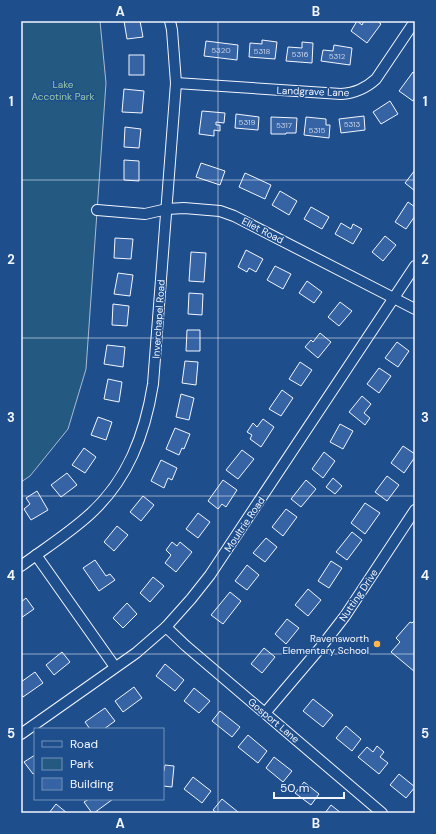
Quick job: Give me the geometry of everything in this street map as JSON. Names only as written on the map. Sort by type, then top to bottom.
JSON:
[{"type":"street","name":"Inverchapel Road","points":[[21,566],[78,524],[100,505],[123,474],[140,439],[149,412],[154,384],[176,83],[170,21]]},
{"type":"street","name":"Landgrave Lane","points":[[176,83],[341,94],[356,92],[376,79],[415,21]]},
{"type":"street","name":"Ellet Road","points":[[97,210],[145,214],[167,209],[184,208],[220,211],[234,216],[415,309]]},
{"type":"street","name":"Moultrie Road","points":[[21,734],[136,653],[166,627],[191,599],[210,575],[415,266]]},
{"type":"street","name":"Nutting Drive","points":[[265,713],[345,616],[415,510]]},
{"type":"street","points":[[36,555],[115,667]]},
{"type":"street","name":"Gosport Lane","points":[[166,627],[186,646],[382,813]]},
{"type":"green space","name":"Lake Accotink Park","points":[[21,21],[100,21],[106,83],[86,369],[68,429],[30,476],[21,482]]},
{"type":"building","points":[[124,21],[140,21],[143,37],[127,39]]},
{"type":"building","points":[[357,21],[362,25],[364,21],[377,21],[381,24],[367,43],[351,31]]},
{"type":"building","points":[[262,40],[277,42],[275,59],[249,57],[250,43],[262,44]]},
{"type":"building","points":[[206,41],[238,45],[237,60],[204,56]]},
{"type":"building","points":[[302,42],[313,43],[312,63],[286,61],[288,47],[302,48]]},
{"type":"building","points":[[334,45],[352,48],[350,65],[321,61],[323,50],[333,51]]},
{"type":"building","points":[[129,55],[144,55],[144,75],[129,75]]},
{"type":"building","points":[[413,72],[415,74],[415,97],[413,101],[399,91]]},
{"type":"building","points":[[124,89],[144,91],[142,113],[122,112]]},
{"type":"building","points":[[390,101],[398,114],[381,124],[373,112]]},
{"type":"building","points":[[202,111],[225,113],[224,123],[216,122],[216,125],[220,125],[220,131],[214,130],[214,136],[199,134]]},
{"type":"building","points":[[236,114],[259,117],[258,130],[235,128]]},
{"type":"building","points":[[364,116],[365,130],[341,133],[339,119]]},
{"type":"building","points":[[271,117],[297,118],[296,133],[271,134]]},
{"type":"building","points":[[306,117],[326,119],[326,125],[330,125],[329,138],[304,135]]},
{"type":"building","points":[[125,127],[141,129],[139,148],[124,147]]},
{"type":"building","points":[[124,160],[139,161],[139,181],[124,180]]},
{"type":"building","points":[[201,163],[225,171],[220,185],[196,177]]},
{"type":"building","points":[[415,170],[415,191],[405,183]]},
{"type":"building","points":[[245,173],[271,185],[265,199],[239,187]]},
{"type":"building","points":[[280,191],[297,201],[289,215],[272,205]]},
{"type":"building","points":[[408,202],[415,207],[415,216],[406,229],[395,222]]},
{"type":"building","points":[[311,207],[329,217],[322,229],[304,219]]},
{"type":"building","points":[[341,223],[351,229],[353,224],[362,229],[353,244],[335,234]]},
{"type":"building","points":[[385,236],[396,245],[383,261],[372,252]]},
{"type":"building","points":[[115,238],[133,239],[131,259],[114,258]]},
{"type":"building","points":[[246,250],[263,259],[256,272],[249,268],[247,272],[238,267]]},
{"type":"building","points":[[191,252],[206,253],[204,282],[189,281]]},
{"type":"building","points":[[275,266],[291,274],[283,289],[267,280]]},
{"type":"building","points":[[118,273],[133,275],[130,296],[114,294]]},
{"type":"building","points":[[307,281],[322,292],[314,303],[299,293]]},
{"type":"building","points":[[189,293],[203,294],[202,315],[188,314]]},
{"type":"building","points":[[340,302],[352,311],[339,326],[328,317]]},
{"type":"building","points":[[113,304],[129,306],[127,326],[112,325]]},
{"type":"building","points":[[187,330],[200,330],[200,351],[186,351]]},
{"type":"building","points":[[320,333],[331,342],[318,358],[305,347],[311,340],[313,342]]},
{"type":"building","points":[[397,342],[409,351],[398,367],[385,358]]},
{"type":"building","points":[[107,345],[125,347],[123,367],[104,364]]},
{"type":"building","points":[[185,361],[198,362],[196,385],[182,383]]},
{"type":"building","points":[[300,362],[312,370],[301,386],[289,379]]},
{"type":"building","points":[[379,368],[391,376],[379,393],[367,384]]},
{"type":"building","points":[[108,379],[122,382],[119,402],[104,399]]},
{"type":"building","points":[[282,390],[293,398],[281,416],[269,409]]},
{"type":"building","points":[[181,394],[194,398],[189,420],[176,417]]},
{"type":"building","points":[[362,396],[371,404],[364,413],[370,418],[365,425],[349,412]]},
{"type":"building","points":[[98,417],[112,422],[106,440],[91,435]]},
{"type":"building","points":[[263,419],[274,427],[261,447],[250,439],[252,435],[247,432],[253,423],[257,427]]},
{"type":"building","points":[[340,424],[353,431],[343,449],[330,442]]},
{"type":"building","points":[[175,428],[190,434],[184,449],[182,448],[179,455],[166,449]]},
{"type":"building","points":[[403,446],[415,454],[415,457],[404,473],[391,463]]},
{"type":"building","points":[[84,448],[96,457],[85,473],[72,465]]},
{"type":"building","points":[[242,450],[254,459],[238,479],[226,470]]},
{"type":"building","points":[[324,452],[335,461],[323,478],[312,469]]},
{"type":"building","points":[[161,460],[177,468],[172,480],[168,478],[164,488],[151,481]]},
{"type":"building","points":[[67,473],[77,485],[61,497],[51,485]]},
{"type":"building","points":[[387,476],[399,485],[387,501],[375,492]]},
{"type":"building","points":[[333,478],[342,486],[335,494],[326,487]]},
{"type":"building","points":[[223,480],[237,490],[226,507],[222,504],[218,509],[208,501]]},
{"type":"building","points":[[306,480],[316,489],[301,507],[291,499]]},
{"type":"building","points":[[37,491],[48,510],[31,520],[24,509],[30,504],[26,498]]},
{"type":"building","points":[[143,496],[154,505],[141,521],[130,512]]},
{"type":"building","points":[[365,503],[380,513],[365,534],[351,523]]},
{"type":"building","points":[[286,509],[297,517],[283,536],[272,527]]},
{"type":"building","points":[[198,513],[210,522],[198,538],[186,529]]},
{"type":"building","points":[[117,526],[128,535],[114,551],[104,542]]},
{"type":"building","points":[[352,532],[362,540],[347,560],[336,552]]},
{"type":"building","points":[[266,538],[277,547],[265,562],[253,553]]},
{"type":"building","points":[[172,542],[177,546],[180,542],[192,552],[176,572],[165,563],[171,555],[166,550]]},
{"type":"building","points":[[95,560],[106,576],[110,574],[115,580],[99,591],[83,568]]},
{"type":"building","points":[[331,561],[342,568],[329,588],[318,581]]},
{"type":"building","points":[[247,565],[259,575],[247,590],[235,581]]},
{"type":"building","points":[[153,577],[164,586],[150,602],[140,593]]},
{"type":"building","points":[[308,589],[321,600],[308,616],[295,605]]},
{"type":"building","points":[[230,592],[241,601],[223,624],[211,615]]},
{"type":"building","points":[[26,598],[34,609],[21,618],[21,602]]},
{"type":"building","points":[[127,603],[137,614],[123,628],[113,618]]},
{"type":"building","points":[[287,619],[299,628],[286,644],[275,634]]},
{"type":"building","points":[[415,620],[415,672],[391,652],[400,642],[396,638],[410,622],[412,623]]},
{"type":"building","points":[[264,648],[275,657],[262,673],[251,664]]},
{"type":"building","points":[[62,652],[70,662],[54,675],[46,665]]},
{"type":"building","points":[[165,664],[184,680],[175,691],[156,676]]},
{"type":"building","points":[[35,672],[43,683],[23,697],[21,694],[21,682]]},
{"type":"building","points":[[134,687],[142,698],[123,712],[115,701]]},
{"type":"building","points":[[194,688],[210,701],[199,713],[184,701]]},
{"type":"building","points":[[313,699],[333,715],[323,727],[303,711]]},
{"type":"building","points":[[105,708],[115,721],[105,728],[89,728],[85,722]]},
{"type":"building","points":[[220,711],[240,727],[232,737],[212,721]]},
{"type":"building","points":[[346,726],[361,739],[352,751],[336,738]]},
{"type":"building","points":[[248,735],[267,751],[258,763],[238,747]]},
{"type":"building","points":[[377,746],[384,752],[380,757],[388,763],[379,774],[358,757],[367,747],[373,752]]},
{"type":"building","points":[[34,756],[34,774],[33,774],[24,762]]},
{"type":"building","points":[[274,757],[292,771],[283,782],[266,768]]},
{"type":"building","points":[[165,765],[174,766],[172,787],[164,786]]},
{"type":"building","points":[[399,774],[415,787],[406,798],[390,785]]},
{"type":"building","points":[[193,777],[211,791],[202,803],[184,789]]},
{"type":"building","points":[[304,782],[319,794],[311,805],[295,793]]},
{"type":"building","points":[[222,799],[238,813],[217,813],[213,810]]},
{"type":"building","points":[[87,800],[112,800],[94,813],[92,813],[84,802]]},
{"type":"building","points":[[56,804],[67,813],[49,813]]},
{"type":"building","points":[[331,805],[341,813],[325,813]]},
{"type":"place","name":"Ravensworth Elementary School","points":[[377,644]]}]
